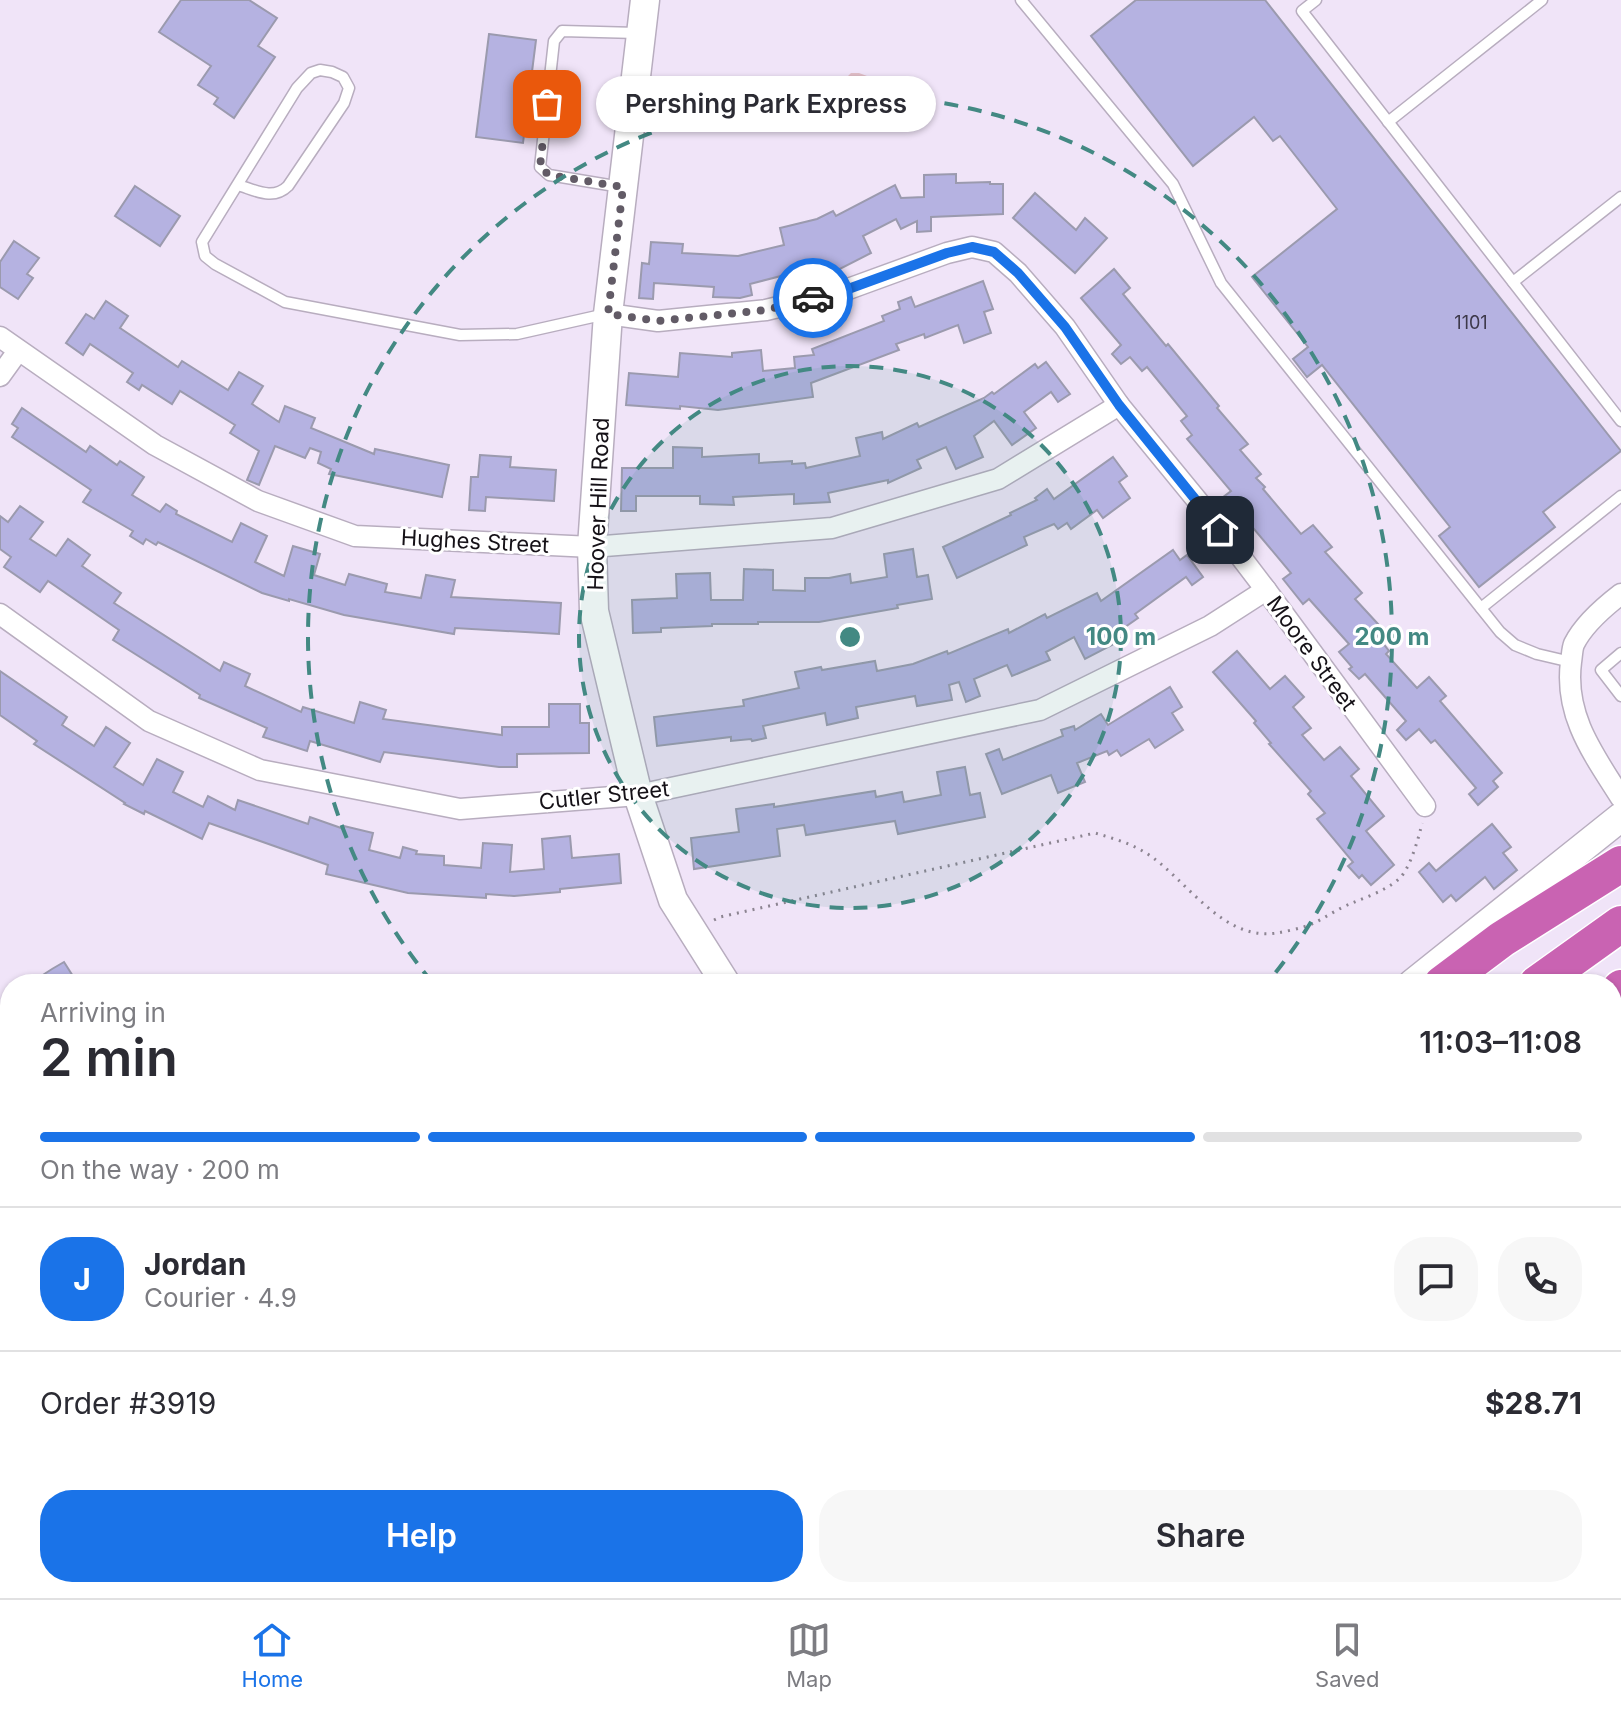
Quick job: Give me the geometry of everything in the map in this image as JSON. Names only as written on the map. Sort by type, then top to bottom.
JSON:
[{"type":"highway","points":[[1455,974],[1502,939],[1621,864]]},
{"type":"highway","points":[[1551,974],[1621,924]]},
{"type":"street","name":"Hoover Hill Road","points":[[645,0],[608,314],[592,547],[594,611],[638,795],[673,900],[720,974]]},
{"type":"street","name":"Moore Street","points":[[608,314],[658,321],[766,310],[840,292],[947,253],[972,247],[994,252],[1018,273],[1065,327],[1119,405],[1205,510],[1425,806]]},
{"type":"street","name":"Hughes Street","points":[[0,337],[155,445],[258,501],[355,536],[592,547],[832,528],[998,479],[1119,405]]},
{"type":"street","points":[[0,376],[18,351]]},
{"type":"street","name":"Cutler Street","points":[[0,614],[149,721],[260,770],[460,809],[638,795],[1040,710],[1210,626],[1266,590]]},
{"type":"street","points":[[1619,600],[1579,636],[1573,646],[1569,679],[1571,703],[1585,740],[1621,798]]},
{"type":"street","points":[[1425,974],[1621,817]]},
{"type":"lane","points":[[1021,0],[1173,184],[1221,283],[1500,632],[1515,645],[1571,662]]},
{"type":"lane","points":[[1316,0],[1302,11],[1621,421]]},
{"type":"lane","points":[[1388,122],[1542,0]]},
{"type":"lane","points":[[623,187],[549,175],[540,167],[554,41],[562,31],[641,33]]},
{"type":"lane","points":[[238,185],[268,195],[282,192],[288,186],[344,103],[349,88],[343,77],[332,72],[320,70],[311,73],[297,88],[202,242],[205,256],[285,302],[460,335],[517,334],[608,314]]},
{"type":"lane","points":[[1513,282],[1621,197]]},
{"type":"lane","points":[[1481,608],[1621,496]]},
{"type":"lane","points":[[1621,653],[1601,670],[1621,696]]},
{"type":"path","points":[[693,932],[720,917],[1095,833],[1118,839],[1145,853],[1171,872],[1219,917],[1249,931],[1274,934],[1310,925],[1376,893],[1400,877],[1419,833],[1425,806]]},
{"type":"shaded area","points":[[851,73],[867,76],[871,85],[872,113],[849,132],[835,126],[831,93],[841,87]]},
{"type":"building","points":[[181,0],[249,0],[277,18],[258,46],[275,57],[234,118],[214,104],[218,98],[198,85],[211,66],[159,32]]},
{"type":"building","points":[[1136,0],[1265,0],[1621,451],[1543,512],[1555,527],[1479,587],[1439,536],[1450,527],[1322,365],[1307,377],[1293,359],[1308,347],[1252,277],[1337,209],[1280,136],[1273,141],[1254,117],[1193,166],[1091,36]]},
{"type":"building","points":[[489,34],[536,40],[523,143],[476,137]]},
{"type":"building","points":[[956,174],[956,183],[1003,184],[1003,214],[931,217],[931,231],[917,232],[917,221],[901,229],[896,219],[863,236],[871,253],[824,277],[815,279],[812,268],[750,284],[752,295],[740,298],[713,297],[714,287],[654,283],[653,299],[639,298],[642,263],[649,264],[651,242],[683,244],[682,253],[738,256],[784,245],[780,228],[817,219],[833,211],[836,216],[895,185],[901,198],[924,197],[924,175]]},
{"type":"building","points":[[135,186],[180,216],[160,246],[115,216]]},
{"type":"building","points":[[1035,193],[1076,230],[1085,218],[1107,238],[1075,273],[1013,218]]},
{"type":"building","points":[[14,241],[39,258],[27,274],[33,278],[18,299],[0,287],[0,262]]},
{"type":"building","points":[[1114,269],[1130,288],[1123,294],[1166,346],[1168,344],[1248,444],[1240,450],[1261,474],[1256,478],[1265,487],[1263,489],[1301,534],[1313,525],[1332,547],[1325,552],[1362,593],[1355,599],[1378,624],[1372,629],[1389,651],[1386,654],[1417,688],[1429,677],[1446,696],[1440,701],[1502,773],[1493,781],[1498,787],[1478,805],[1469,794],[1476,788],[1435,740],[1431,743],[1419,729],[1406,740],[1397,730],[1406,721],[1365,674],[1359,679],[1349,669],[1352,667],[1339,652],[1349,644],[1309,599],[1303,604],[1283,579],[1291,573],[1249,523],[1245,526],[1222,498],[1231,491],[1187,439],[1192,435],[1181,421],[1187,416],[1147,367],[1142,371],[1130,357],[1121,364],[1112,354],[1121,345],[1081,298]]},
{"type":"building","points":[[983,281],[993,309],[984,312],[991,333],[964,343],[958,325],[925,338],[924,334],[896,344],[899,350],[811,383],[813,397],[718,410],[626,405],[629,373],[678,377],[680,353],[732,357],[732,353],[761,350],[763,371],[795,368],[794,357],[814,355],[812,349],[884,321],[882,316],[900,309],[898,302],[911,297],[915,307]]},
{"type":"building","points":[[106,301],[128,316],[120,328],[178,367],[182,361],[228,390],[239,372],[263,386],[252,404],[279,422],[285,406],[315,418],[311,428],[374,454],[375,449],[449,465],[442,497],[329,474],[331,469],[318,463],[321,452],[310,448],[305,458],[275,446],[259,485],[247,480],[259,451],[230,433],[235,425],[180,391],[172,404],[142,385],[139,390],[127,382],[133,373],[90,344],[83,355],[66,343],[86,314],[94,319]]},
{"type":"building","points":[[1046,362],[1070,394],[1058,402],[1051,392],[1024,412],[1036,428],[1012,445],[994,421],[974,436],[983,457],[956,469],[946,447],[917,460],[921,468],[888,483],[888,480],[828,493],[830,502],[794,504],[794,494],[733,497],[734,505],[700,504],[700,496],[636,496],[636,511],[621,511],[622,468],[673,468],[673,447],[702,448],[702,457],[759,454],[759,463],[792,461],[792,464],[805,463],[806,468],[860,456],[856,438],[882,432],[883,439],[917,423],[919,427],[992,392],[994,394],[1035,364],[1038,368]]},
{"type":"building","points":[[22,408],[86,452],[90,446],[117,465],[120,461],[144,477],[132,495],[160,512],[166,504],[177,511],[176,514],[232,542],[241,523],[267,536],[255,562],[284,576],[293,546],[320,554],[314,575],[345,585],[349,574],[387,584],[385,592],[421,598],[426,575],[455,580],[451,597],[561,603],[559,634],[455,628],[454,634],[344,615],[262,593],[158,542],[156,545],[146,539],[143,544],[130,536],[133,531],[83,502],[91,490],[12,437],[18,428],[12,424]]},
{"type":"building","points":[[480,455],[511,457],[510,467],[556,470],[554,501],[486,497],[485,511],[469,510],[471,477],[478,477]]},
{"type":"building","points":[[1113,457],[1127,476],[1119,482],[1130,498],[1103,518],[1097,510],[1071,529],[1067,523],[1058,529],[1054,524],[1024,537],[1027,545],[957,578],[943,547],[1011,515],[1037,500],[1035,498],[1047,489],[1054,499]]},
{"type":"building","points":[[20,506],[43,522],[30,539],[56,556],[68,539],[90,555],[82,566],[121,593],[114,603],[220,671],[224,662],[250,674],[245,686],[301,712],[303,707],[354,723],[360,702],[386,710],[383,719],[502,735],[502,727],[549,727],[549,704],[580,704],[580,723],[589,723],[589,753],[517,754],[517,767],[384,752],[380,762],[310,741],[307,751],[263,737],[267,728],[199,698],[200,695],[113,640],[119,630],[48,581],[40,592],[4,567],[11,557],[0,549],[0,516],[8,522]]},
{"type":"building","points":[[913,549],[917,577],[928,575],[932,599],[819,622],[712,624],[633,633],[632,600],[677,598],[676,574],[710,573],[711,600],[743,600],[744,569],[773,570],[773,590],[805,591],[805,578],[850,574],[851,583],[887,577],[884,554]]},
{"type":"building","points":[[1173,550],[1180,560],[1187,555],[1203,577],[1192,585],[1186,577],[1135,614],[1138,618],[1108,639],[1112,645],[1085,659],[1074,637],[1046,652],[1050,660],[1012,676],[1007,665],[974,679],[980,696],[966,702],[959,682],[949,685],[952,700],[917,706],[915,696],[856,707],[858,718],[827,725],[825,713],[763,726],[766,738],[752,741],[731,741],[731,737],[657,746],[654,717],[744,706],[743,700],[799,688],[795,672],[875,661],[877,671],[913,664],[947,651],[948,654],[1008,629],[1009,633],[1045,614],[1047,618],[1097,593],[1101,601]]},
{"type":"building","points":[[1237,651],[1270,689],[1285,676],[1304,697],[1293,707],[1311,728],[1302,735],[1324,760],[1340,747],[1359,769],[1351,776],[1384,816],[1366,831],[1394,865],[1371,885],[1348,866],[1353,862],[1317,819],[1325,813],[1308,794],[1311,791],[1269,744],[1254,723],[1256,721],[1213,672]]},
{"type":"building","points":[[0,671],[67,717],[62,725],[94,746],[106,727],[130,743],[114,767],[143,785],[157,759],[183,772],[173,792],[203,807],[208,796],[235,810],[238,800],[308,824],[310,817],[344,829],[344,826],[373,833],[369,850],[400,858],[403,847],[417,851],[416,854],[444,856],[444,865],[481,868],[483,843],[512,845],[510,872],[544,869],[542,839],[570,836],[572,858],[619,854],[621,883],[514,896],[486,894],[486,898],[408,893],[326,874],[328,865],[209,823],[202,839],[124,804],[34,744],[37,741],[0,715]]},
{"type":"building","points":[[1170,687],[1182,707],[1172,713],[1183,730],[1155,748],[1149,739],[1121,756],[1117,750],[1109,755],[1107,751],[1077,763],[1085,782],[1058,793],[1051,775],[1002,794],[986,754],[999,749],[1003,760],[1063,736],[1061,730],[1074,726],[1075,730],[1101,714],[1108,725]]},
{"type":"building","points":[[965,767],[970,795],[980,793],[985,817],[898,834],[895,821],[806,835],[804,825],[777,829],[780,856],[694,869],[691,838],[739,832],[736,809],[774,804],[774,807],[875,791],[876,797],[902,792],[904,802],[941,795],[937,772]]},
{"type":"building","points":[[1492,824],[1511,847],[1503,853],[1517,870],[1494,889],[1485,877],[1456,901],[1451,895],[1443,902],[1419,872],[1429,863],[1436,871]]},
{"type":"building","points":[[64,962],[72,974],[44,974]]},
{"type":"way so far","points":[[547,104],[540,167],[549,175],[623,187],[608,314],[658,321],[766,310],[813,298]]},
{"type":"place","name":"Pershing Park Express","points":[[547,104]]},
{"type":"route","points":[[813,298],[840,292],[947,253],[972,247],[994,252],[1018,273],[1065,327],[1119,405],[1220,530]]}]
